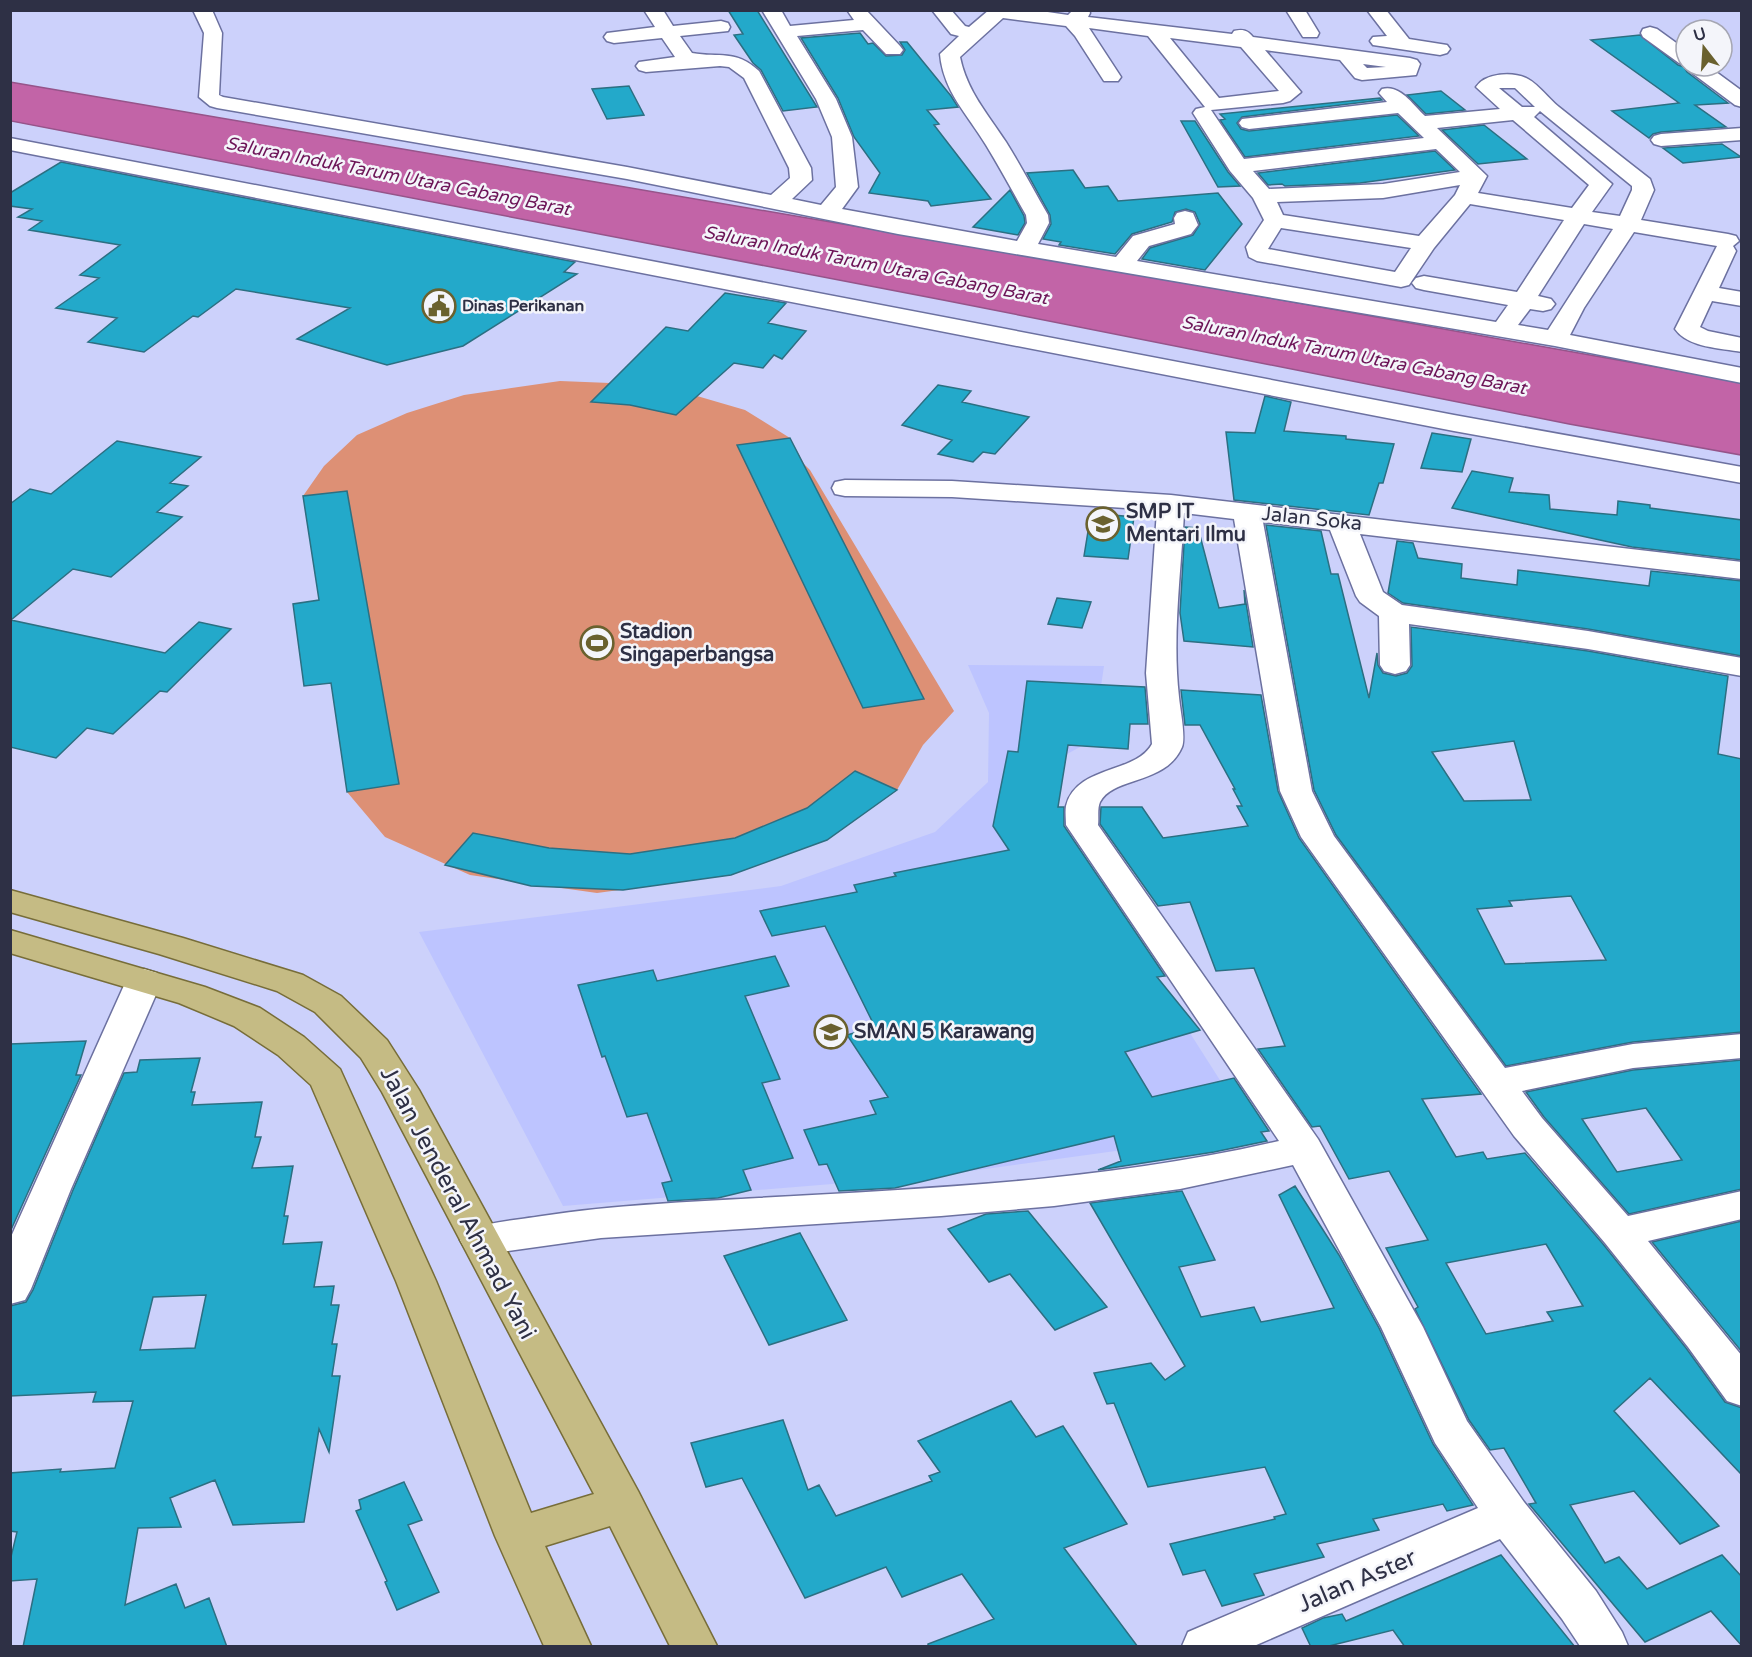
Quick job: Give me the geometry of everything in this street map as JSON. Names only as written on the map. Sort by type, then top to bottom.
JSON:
[{"type":"main road","name":"Jalan Jenderal Ahmad Yani","points":[[10,901],[171,946],[290,983],[328,1004],[374,1049],[400,1090],[622,1504],[694,1647]]},
{"type":"main road","points":[[10,941],[192,995],[247,1017],[291,1046],[327,1078],[416,1281],[518,1536],[567,1647]]},
{"type":"main road","points":[[518,1536],[622,1504]]},
{"type":"street","points":[[202,10],[213,33],[209,97],[217,102],[627,173],[826,213],[1024,249],[1555,339],[1742,376]]},
{"type":"street","points":[[653,10],[685,58],[697,62]]},
{"type":"street","points":[[771,10],[783,32],[806,63],[826,99],[842,137],[848,187],[842,197],[826,213]]},
{"type":"street","points":[[941,10],[958,30],[974,35]]},
{"type":"street","points":[[1295,10],[1310,33]]},
{"type":"street","points":[[1376,10],[1404,45]]},
{"type":"street","points":[[1024,249],[1038,223],[1037,215],[954,77],[950,54],[1000,11],[1077,33],[1154,31],[1410,64],[1409,71],[1362,74],[1348,58]]},
{"type":"street","points":[[1190,16],[1440,49]]},
{"type":"street","points":[[783,32],[862,17],[893,50]]},
{"type":"street","points":[[1154,31],[1214,105],[1288,95],[1291,92],[1232,23]]},
{"type":"street","points":[[614,37],[721,27]]},
{"type":"street","points":[[1077,33],[1111,77]]},
{"type":"street","points":[[1650,33],[1674,50]]},
{"type":"street","points":[[646,66],[734,60],[742,64],[752,75],[800,168],[801,180],[775,203]]},
{"type":"street","points":[[1711,78],[1742,101]]},
{"type":"street","points":[[1502,330],[1524,301],[1576,216],[1601,184],[1486,87],[1497,81],[1518,81],[1642,184],[1643,190],[1628,225],[1572,308],[1555,339]]},
{"type":"street","points":[[1275,220],[1263,196],[1238,166],[1209,120],[1397,100],[1476,176]]},
{"type":"street","points":[[1422,123],[1549,109]]},
{"type":"street","points":[[1661,140],[1742,134]]},
{"type":"street","points":[[1238,166],[1442,142]]},
{"type":"street","points":[[10,144],[1454,423],[1742,475]]},
{"type":"street","points":[[1263,196],[1383,191],[1476,176]]},
{"type":"street","points":[[1275,220],[1257,247],[1257,252],[1275,258],[1401,280],[1425,244],[1460,202],[1476,176]]},
{"type":"street","points":[[1383,191],[1576,216],[1628,225],[1732,249]]},
{"type":"street","points":[[1122,265],[1141,241],[1183,229],[1187,225],[1185,218]]},
{"type":"street","points":[[1275,220],[1425,244]]},
{"type":"street","points":[[1738,221],[1731,222],[1732,249],[1704,293],[1688,331],[1701,338],[1742,345]]},
{"type":"street","points":[[1424,283],[1572,308]]},
{"type":"street","points":[[1704,293],[1742,299]]},
{"type":"street","name":"Jalan Soka","points":[[846,488],[952,489],[1171,503],[1742,571]]},
{"type":"street","points":[[1171,503],[1161,673],[1168,744],[1166,752],[1156,759],[1096,786],[1083,803],[1083,825],[1304,1149],[1402,1327],[1450,1431],[1508,1515],[1579,1605],[1605,1647]]},
{"type":"street","points":[[1247,512],[1296,791],[1318,837],[1528,1126],[1703,1336],[1742,1389]]},
{"type":"street","points":[[1341,522],[1370,596],[1394,614],[1513,628],[1742,667]]},
{"type":"street","points":[[1394,614],[1395,665]]},
{"type":"street","points":[[10,1289],[51,1190],[144,981]]},
{"type":"street","points":[[1495,1083],[1633,1056],[1742,1046]]},
{"type":"street","points":[[480,1240],[600,1223],[729,1213],[948,1201],[1053,1192],[1231,1167],[1304,1149]]},
{"type":"street","points":[[1619,1233],[1742,1205]]},
{"type":"street","name":"Jalan Aster","points":[[1205,1647],[1508,1515]]},
{"type":"shaded area","name":"Stadion Singaperbangsa","points":[[560,381],[635,384],[697,396],[745,410],[790,438],[954,711],[923,745],[897,790],[827,840],[731,875],[597,893],[470,875],[385,837],[347,792],[331,683],[304,686],[293,604],[319,600],[303,496],[324,466],[357,435],[407,413],[464,395]]},
{"type":"shaded area","name":"SMAN 5 Karawang","points":[[968,665],[1104,666],[1093,740],[1043,767],[1039,796],[1253,1132],[942,1175],[563,1206],[419,932],[781,886],[935,832],[988,782],[989,713]]},
{"type":"water","name":"Saluran Induk Tarum Utara Cabang Barat","points":[[10,82],[1129,273],[1741,382],[1741,455],[1569,424],[943,300],[11,121]]},
{"type":"building","points":[[728,10],[757,10],[817,107],[783,111],[761,70],[753,63],[734,35],[743,34]]},
{"type":"building","points":[[860,33],[868,44],[873,43],[886,56],[902,55],[905,50],[900,42],[907,42],[951,96],[958,107],[927,110],[939,124],[934,125],[991,199],[931,206],[928,201],[869,193],[880,173],[854,137],[838,98],[801,38]]},
{"type":"building","points":[[1640,35],[1674,62],[1674,78],[1695,78],[1728,103],[1695,105],[1726,127],[1661,132],[1649,138],[1612,111],[1679,103],[1591,40]]},
{"type":"building","points":[[629,86],[644,115],[607,119],[592,89]]},
{"type":"building","points":[[1441,91],[1465,110],[1426,114],[1407,95]]},
{"type":"building","points":[[1380,98],[1382,100],[1242,117],[1237,123],[1241,129],[1249,131],[1397,115],[1419,136],[1245,157],[1220,120],[1225,119],[1220,114]]},
{"type":"building","points":[[1181,121],[1195,121],[1228,172],[1240,186],[1218,187]]},
{"type":"building","points":[[1484,125],[1527,159],[1478,164],[1442,130]]},
{"type":"building","points":[[1722,144],[1741,157],[1683,163],[1663,148]]},
{"type":"building","points":[[1435,151],[1455,170],[1360,183],[1285,186],[1282,184],[1268,185],[1258,173]]},
{"type":"building","points":[[61,162],[575,262],[564,272],[577,274],[463,346],[387,365],[297,339],[350,308],[236,289],[198,317],[193,316],[144,352],[88,342],[117,318],[56,308],[99,278],[80,275],[120,245],[29,230],[42,221],[18,217],[32,209],[10,206],[10,193]]},
{"type":"building","points":[[1073,170],[1085,188],[1108,186],[1118,201],[1218,193],[1242,224],[1205,270],[1142,259],[1150,248],[1193,235],[1200,224],[1195,212],[1186,209],[1175,212],[1172,222],[1132,234],[1115,254],[1059,245],[1061,242],[1043,239],[1051,224],[1050,215],[1027,173]]},
{"type":"building","points":[[1010,190],[1024,216],[1025,223],[1018,235],[973,227]]},
{"type":"building","points":[[725,293],[786,303],[768,323],[806,331],[782,359],[774,355],[763,368],[734,363],[676,415],[630,405],[591,402],[666,327],[688,331]]},
{"type":"building","points":[[938,385],[971,391],[962,402],[1029,417],[995,454],[983,452],[973,462],[938,454],[952,440],[902,425]]},
{"type":"building","points":[[1265,396],[1291,402],[1284,431],[1346,436],[1346,439],[1394,444],[1383,483],[1379,483],[1369,515],[1234,500],[1226,432],[1255,433]]},
{"type":"building","points":[[1432,433],[1471,439],[1462,472],[1421,468]]},
{"type":"building","points":[[790,438],[924,699],[863,708],[737,445]]},
{"type":"building","points":[[117,441],[201,457],[170,483],[188,486],[157,512],[182,517],[111,577],[73,569],[11,620],[165,653],[199,622],[231,629],[167,692],[160,691],[113,734],[87,728],[56,758],[10,747],[10,504],[30,489],[51,494]]},
{"type":"building","points":[[1472,471],[1513,478],[1509,492],[1549,495],[1550,509],[1617,515],[1618,501],[1650,505],[1650,508],[1742,520],[1742,560],[1632,547],[1452,508]]},
{"type":"building","points":[[347,491],[399,784],[347,792],[331,683],[304,686],[293,604],[319,600],[303,496]]},
{"type":"building","points":[[1091,513],[1134,517],[1128,559],[1084,556]]},
{"type":"building","points":[[1266,525],[1321,531],[1331,574],[1338,574],[1369,698],[1377,653],[1378,665],[1383,673],[1396,676],[1407,673],[1412,666],[1411,627],[1588,651],[1728,676],[1718,754],[1742,759],[1742,1032],[1633,1042],[1506,1066],[1336,835],[1314,790]],"holes":[[[1514,741],[1531,800],[1464,801],[1432,752]],[[1571,896],[1606,960],[1505,964],[1477,909],[1512,906],[1509,901]]]},
{"type":"building","points":[[1185,527],[1198,528],[1219,608],[1245,604],[1244,590],[1253,647],[1184,641],[1180,613]]},
{"type":"building","points":[[1397,541],[1413,543],[1418,558],[1462,564],[1461,578],[1517,585],[1518,570],[1649,586],[1651,571],[1742,581],[1742,656],[1588,629],[1403,603],[1388,593]]},
{"type":"building","points":[[1057,598],[1091,602],[1082,628],[1048,624]]},
{"type":"building","points":[[1027,681],[1145,687],[1148,724],[1130,724],[1128,749],[1068,745],[1058,807],[1064,807],[1064,826],[1165,976],[1157,977],[1200,1030],[1125,1052],[1152,1097],[1234,1078],[1269,1131],[1261,1132],[1267,1141],[1214,1152],[1098,1170],[1121,1161],[1114,1136],[895,1188],[839,1191],[827,1164],[819,1165],[804,1130],[876,1114],[870,1101],[888,1097],[847,1035],[875,1027],[825,926],[772,936],[760,911],[857,892],[854,885],[896,876],[894,873],[1009,850],[993,826],[1008,751],[1018,752]]},
{"type":"building","points":[[1181,690],[1261,695],[1278,791],[1299,838],[1481,1094],[1422,1099],[1456,1157],[1483,1152],[1487,1159],[1525,1153],[1603,1244],[1686,1348],[1725,1402],[1742,1408],[1742,1475],[1650,1378],[1614,1411],[1719,1526],[1680,1544],[1634,1491],[1570,1505],[1605,1563],[1619,1557],[1647,1589],[1722,1555],[1742,1577],[1742,1646],[1711,1611],[1645,1642],[1529,1504],[1536,1503],[1504,1448],[1490,1450],[1469,1420],[1415,1309],[1418,1307],[1386,1248],[1428,1240],[1389,1171],[1349,1179],[1320,1126],[1312,1127],[1258,1049],[1285,1046],[1254,968],[1216,971],[1190,902],[1158,906],[1100,824],[1101,807],[1142,807],[1163,838],[1248,826],[1237,806],[1242,806],[1233,789],[1235,789],[1200,725],[1185,725]],"holes":[[[1546,1244],[1583,1306],[1547,1312],[1553,1321],[1486,1334],[1446,1263]]]},
{"type":"building","points":[[855,771],[897,790],[827,840],[731,875],[623,890],[531,886],[445,865],[473,833],[549,848],[630,854],[735,838],[807,808]]},
{"type":"building","points":[[775,956],[789,986],[745,996],[780,1079],[762,1083],[793,1158],[743,1170],[751,1190],[718,1198],[668,1201],[662,1183],[672,1181],[647,1113],[627,1117],[605,1056],[602,1057],[578,985],[653,970],[657,981]]},
{"type":"building","points":[[86,1041],[76,1075],[81,1075],[10,1232],[10,1044]]},
{"type":"building","points":[[200,1058],[191,1092],[195,1092],[192,1105],[262,1102],[255,1137],[261,1137],[252,1168],[293,1166],[284,1216],[288,1216],[283,1244],[322,1242],[314,1287],[334,1286],[331,1305],[339,1305],[332,1344],[337,1344],[332,1376],[340,1376],[329,1452],[319,1429],[304,1522],[233,1525],[215,1480],[170,1498],[181,1527],[138,1528],[125,1605],[176,1584],[185,1608],[209,1598],[227,1647],[23,1647],[37,1579],[10,1581],[10,1561],[17,1532],[10,1531],[10,1473],[115,1468],[133,1401],[93,1402],[96,1392],[10,1396],[10,1306],[26,1302],[33,1290],[124,1073],[137,1072],[140,1060]],"holes":[[[206,1295],[195,1348],[140,1350],[153,1297]]]},
{"type":"building","points":[[1742,1060],[1742,1189],[1629,1214],[1544,1117],[1526,1092],[1633,1070]],"holes":[[[1646,1108],[1682,1160],[1617,1172],[1582,1119]]]},
{"type":"building","points":[[1295,1186],[1339,1255],[1379,1328],[1433,1444],[1473,1505],[1447,1511],[1443,1504],[1373,1519],[1379,1530],[1317,1544],[1324,1557],[1254,1574],[1264,1595],[1222,1606],[1205,1570],[1183,1575],[1170,1544],[1275,1519],[1274,1517],[1286,1514],[1265,1467],[1148,1487],[1114,1403],[1107,1404],[1094,1373],[1151,1363],[1165,1380],[1185,1366],[1090,1203],[1182,1191],[1215,1260],[1179,1267],[1201,1317],[1254,1307],[1261,1322],[1334,1308],[1279,1195]]},
{"type":"building","points":[[1028,1211],[1107,1307],[1055,1330],[1010,1274],[989,1282],[948,1229],[986,1214]]},
{"type":"building","points":[[1742,1221],[1742,1352],[1652,1242]]},
{"type":"building","points":[[800,1233],[847,1320],[769,1345],[724,1256]]},
{"type":"building","points":[[1011,1401],[1036,1437],[1063,1426],[1127,1524],[1064,1548],[1138,1647],[928,1647],[928,1644],[994,1619],[962,1574],[902,1597],[886,1567],[805,1598],[742,1478],[706,1487],[691,1443],[783,1420],[808,1490],[819,1485],[836,1516],[932,1481],[929,1476],[940,1472],[918,1441]]},
{"type":"building","points":[[404,1482],[422,1520],[408,1525],[439,1592],[397,1610],[385,1582],[387,1581],[356,1511],[361,1509],[359,1500]]},
{"type":"building","points":[[1501,1555],[1575,1647],[1405,1647],[1393,1630],[1325,1647],[1311,1647],[1302,1628],[1323,1618],[1342,1614],[1346,1621]]},
{"type":"place","name":"Dinas Perikanan","points":[[439,306]]},
{"type":"place","name":"SMP IT Mentari Ilmu","points":[[1103,524]]},
{"type":"place","name":"Stadion Singaperbangsa","points":[[597,643]]},
{"type":"place","name":"SMAN 5 Karawang","points":[[831,1032]]}]
